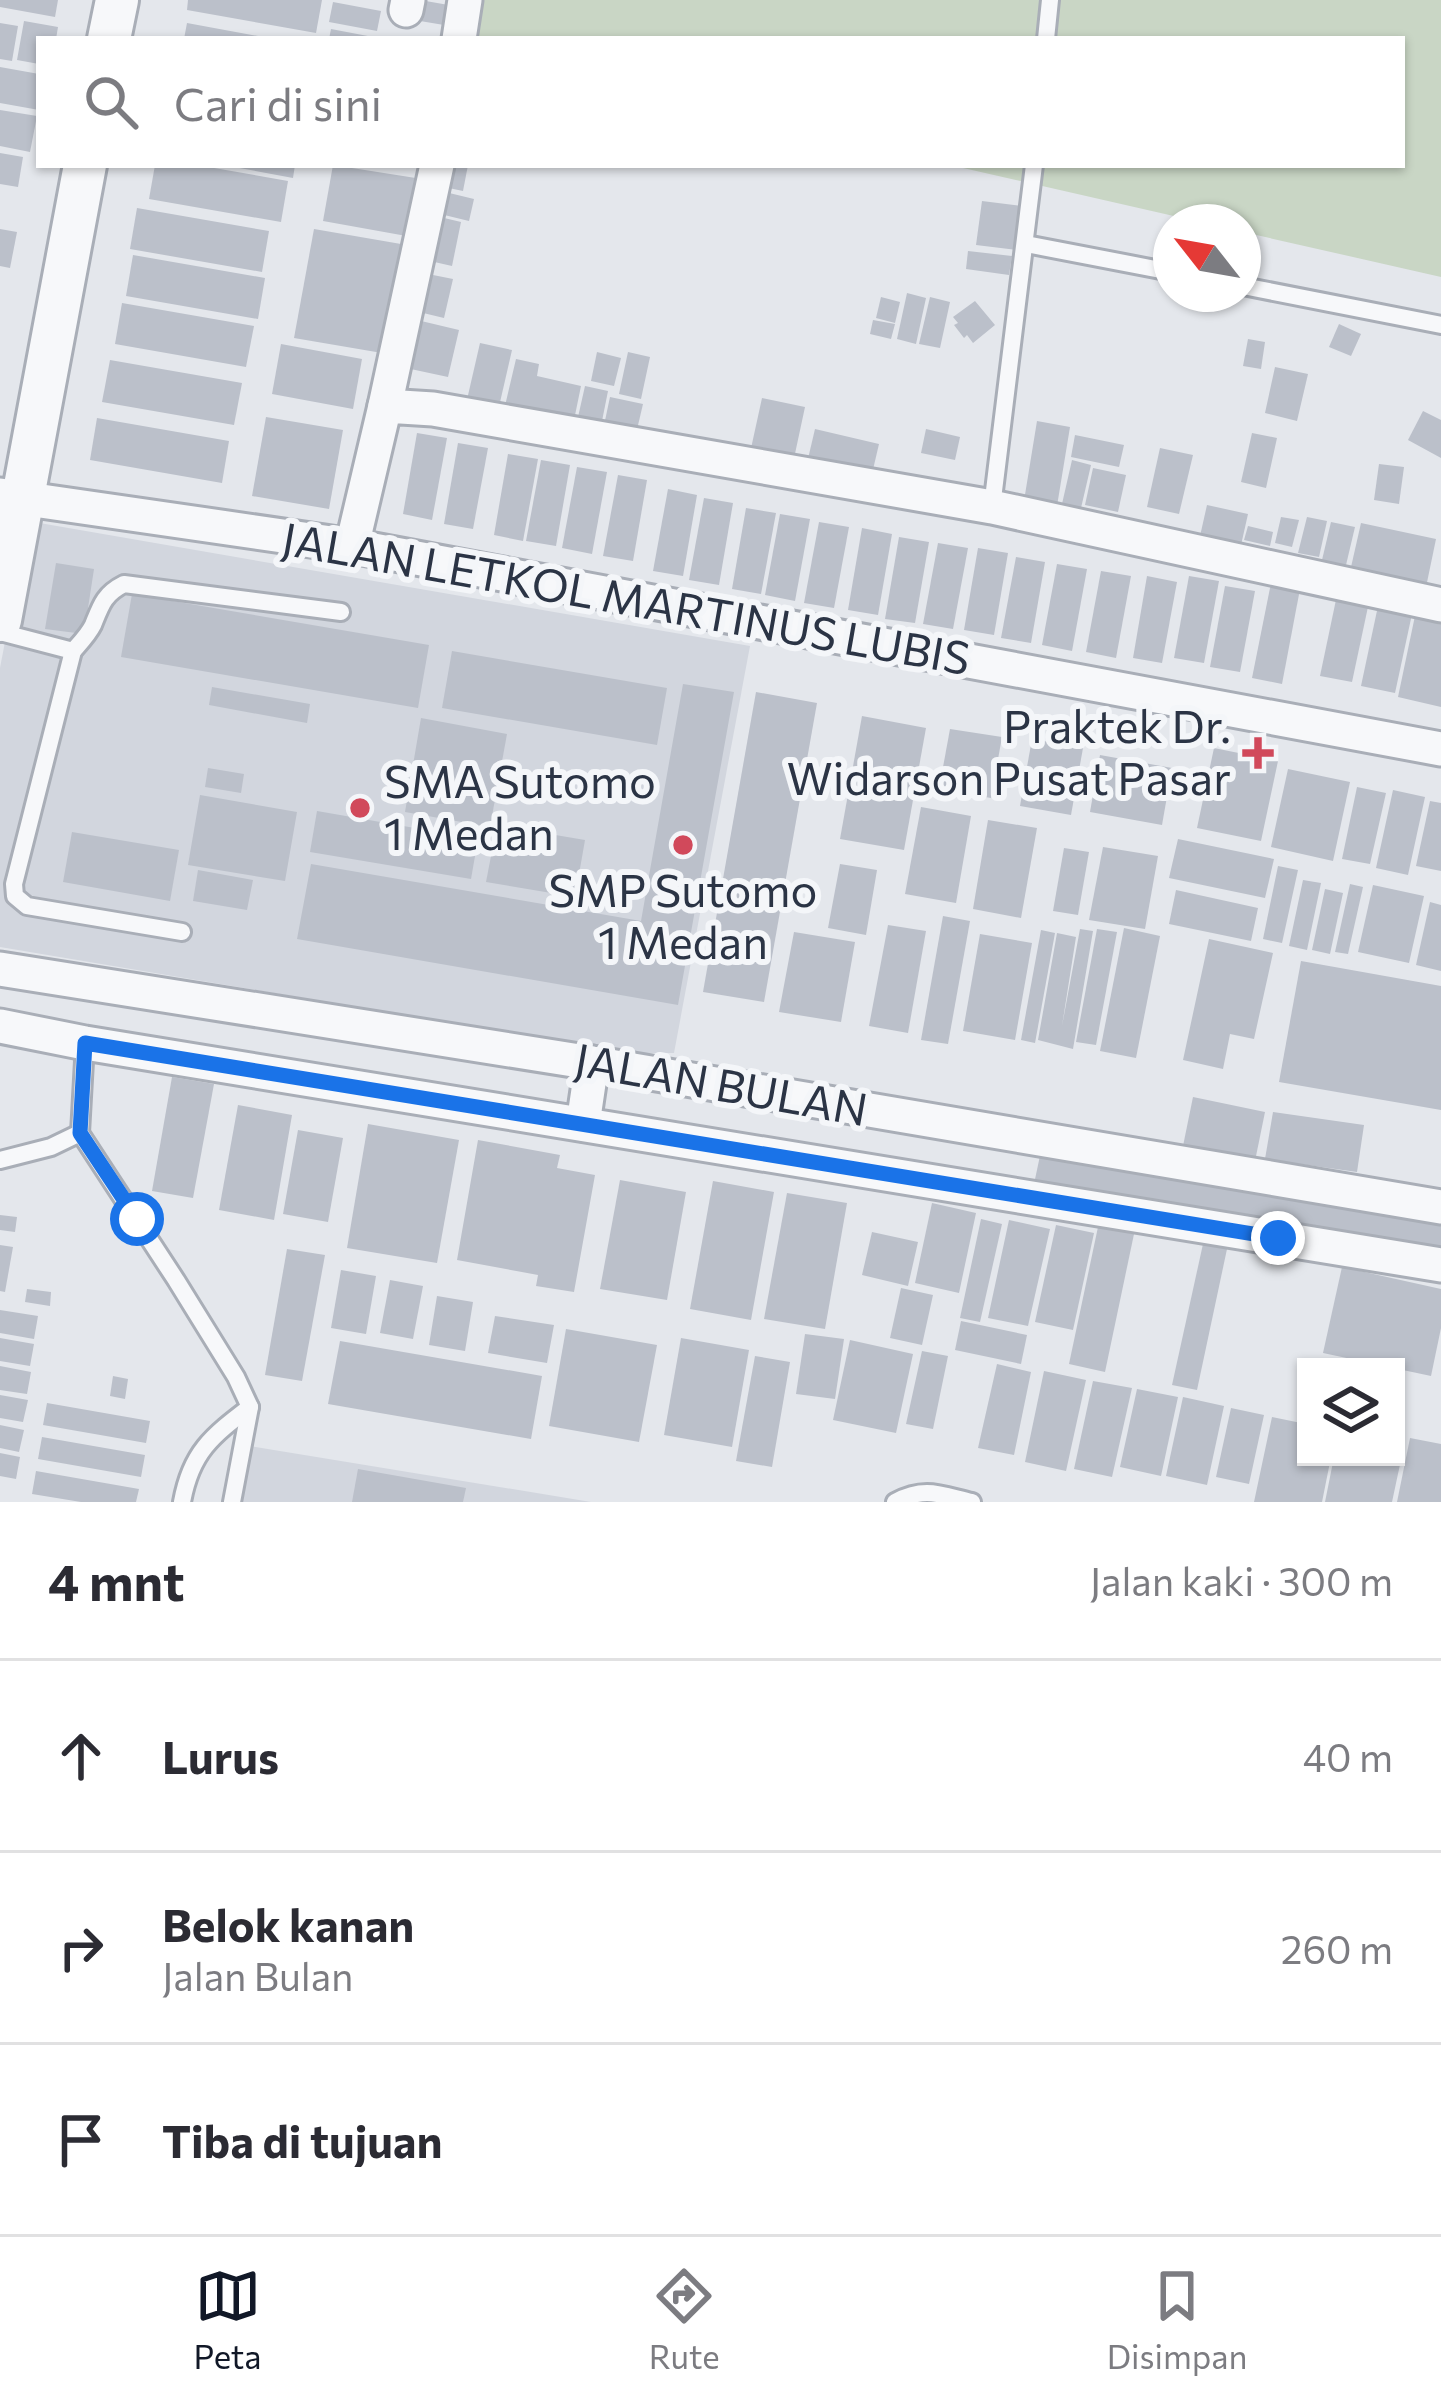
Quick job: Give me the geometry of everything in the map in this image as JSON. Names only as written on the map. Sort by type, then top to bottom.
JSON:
[{"type":"street","points":[[111,36],[117,0]]},
{"type":"street","points":[[459,36],[465,0]]},
{"type":"street","points":[[0,620],[11,498],[84,168]]},
{"type":"street","points":[[352,546],[436,168]]},
{"type":"street","points":[[385,406],[433,409],[992,507],[1441,605]]},
{"type":"street","name":"JALAN LETKOL MARTINUS LUBIS","points":[[11,498],[352,546],[1441,749]]},
{"type":"street","name":"JALAN BULAN","points":[[0,969],[592,1063],[1441,1207]]},
{"type":"street","name":"JALAN BULAN","points":[[0,1026],[1441,1265]]},
{"type":"street","points":[[584,1124],[592,1063]]},
{"type":"lane","points":[[1046,36],[1050,0]]},
{"type":"lane","points":[[992,507],[1034,168]]},
{"type":"lane","points":[[1026,244],[1153,269]]},
{"type":"lane","points":[[1261,290],[1441,325]]},
{"type":"lane","points":[[182,932],[27,906],[15,896],[14,884],[73,651],[91,630],[108,592],[124,584],[341,612]]},
{"type":"lane","points":[[0,632],[73,651]]},
{"type":"lane","points":[[85,1043],[80,1133],[188,1299],[250,1407],[232,1502]]},
{"type":"lane","points":[[0,1160],[51,1147],[80,1133]]},
{"type":"lane","points":[[182,1502],[201,1448],[250,1407]]},
{"type":"lane","points":[[895,1502],[910,1494],[972,1502]]},
{"type":"shaded area","name":"SMA Sutomo 1 Medan","points":[[28,521],[750,646],[674,1053],[631,1053],[0,947],[0,668]]},
{"type":"shaded area","points":[[250,1446],[591,1502],[240,1502]]},
{"type":"green space","points":[[478,0],[1441,0],[1441,277],[1261,236],[1261,204],[1153,204],[1153,211],[963,168],[1405,168],[1405,36],[472,36]]},
{"type":"building","points":[[0,0],[58,0],[55,17],[0,7]]},
{"type":"building","points":[[188,0],[322,0],[316,33],[187,10]]},
{"type":"building","points":[[420,0],[460,7],[456,27],[408,19]]},
{"type":"building","points":[[333,2],[381,11],[377,31],[329,22]]},
{"type":"building","points":[[24,21],[58,27],[56,36],[36,36],[36,63],[17,60]]},
{"type":"building","points":[[0,23],[18,26],[12,61],[0,59]]},
{"type":"building","points":[[187,23],[258,36],[185,36]]},
{"type":"building","points":[[331,29],[368,36],[330,36]]},
{"type":"building","points":[[0,67],[36,73],[36,109],[0,103]]},
{"type":"building","points":[[0,110],[36,116],[30,152],[0,146]]},
{"type":"building","points":[[0,153],[23,157],[18,187],[0,184]]},
{"type":"building","points":[[154,168],[214,168],[288,181],[281,222],[149,199]]},
{"type":"building","points":[[239,168],[295,168],[293,178]]},
{"type":"building","points":[[332,168],[422,179],[412,237],[323,221]]},
{"type":"building","points":[[448,168],[467,168],[463,191],[444,187]]},
{"type":"building","points":[[441,191],[474,199],[469,221],[436,213]]},
{"type":"building","points":[[982,201],[1022,206],[1017,250],[976,245]]},
{"type":"building","points":[[137,208],[269,231],[262,272],[130,249]]},
{"type":"building","points":[[440,217],[461,222],[452,266],[430,261]]},
{"type":"building","points":[[0,229],[17,232],[10,268],[0,266]]},
{"type":"building","points":[[314,229],[401,244],[382,353],[294,338]]},
{"type":"building","points":[[968,251],[1012,256],[1009,275],[966,269]]},
{"type":"building","points":[[133,255],[265,278],[258,319],[126,296]]},
{"type":"building","points":[[428,274],[453,279],[444,318],[419,312]]},
{"type":"building","points":[[907,293],[926,298],[916,344],[897,339]]},
{"type":"building","points":[[881,297],[900,302],[895,323],[876,318]]},
{"type":"building","points":[[930,297],[950,302],[940,348],[919,344]]},
{"type":"building","points":[[975,301],[995,325],[973,343],[954,325],[958,323],[953,317]]},
{"type":"building","points":[[122,303],[254,326],[246,367],[115,344]]},
{"type":"building","points":[[417,320],[459,330],[448,377],[406,368]]},
{"type":"building","points":[[873,320],[895,324],[891,339],[870,334]]},
{"type":"building","points":[[1339,324],[1361,334],[1351,356],[1329,347]]},
{"type":"building","points":[[1248,339],[1265,342],[1261,369],[1243,366]]},
{"type":"building","points":[[480,343],[512,350],[498,411],[466,404]]},
{"type":"building","points":[[281,344],[362,359],[353,409],[272,394]]},
{"type":"building","points":[[597,352],[621,358],[614,386],[591,381]]},
{"type":"building","points":[[628,352],[650,357],[641,399],[619,394]]},
{"type":"building","points":[[516,359],[539,364],[537,376],[581,386],[573,425],[504,410]]},
{"type":"building","points":[[110,360],[242,383],[234,425],[102,402]]},
{"type":"building","points":[[1275,367],[1308,374],[1297,421],[1265,413]]},
{"type":"building","points":[[585,386],[608,391],[600,431],[576,426]]},
{"type":"building","points":[[610,397],[643,404],[635,438],[603,430]]},
{"type":"building","points":[[762,398],[805,407],[793,463],[750,453]]},
{"type":"building","points":[[1423,411],[1441,420],[1441,458],[1408,440]]},
{"type":"building","points":[[266,417],[343,430],[329,509],[252,496]]},
{"type":"building","points":[[97,418],[229,441],[222,483],[90,460]]},
{"type":"building","points":[[1037,421],[1070,427],[1056,512],[1023,507]]},
{"type":"building","points":[[815,429],[879,444],[871,478],[807,463]]},
{"type":"building","points":[[926,429],[960,437],[955,460],[921,453]]},
{"type":"building","points":[[417,433],[447,438],[432,520],[403,514]]},
{"type":"building","points":[[1252,433],[1277,438],[1266,488],[1241,482]]},
{"type":"building","points":[[1075,435],[1124,445],[1119,467],[1071,457]]},
{"type":"building","points":[[458,443],[488,448],[473,529],[444,524]]},
{"type":"building","points":[[1160,448],[1193,455],[1179,514],[1147,507]]},
{"type":"building","points":[[508,454],[538,459],[523,541],[494,535]]},
{"type":"building","points":[[541,460],[570,465],[556,546],[526,541]]},
{"type":"building","points":[[1072,460],[1091,465],[1081,508],[1062,504]]},
{"type":"building","points":[[1379,464],[1404,467],[1399,504],[1374,500]]},
{"type":"building","points":[[577,467],[607,472],[592,554],[562,548]]},
{"type":"building","points":[[1093,468],[1126,475],[1118,512],[1085,505]]},
{"type":"building","points":[[618,475],[647,480],[633,561],[603,556]]},
{"type":"building","points":[[668,489],[697,495],[683,576],[653,571]]},
{"type":"building","points":[[704,498],[733,503],[719,585],[689,580]]},
{"type":"building","points":[[1207,505],[1248,514],[1239,554],[1198,545]]},
{"type":"building","points":[[746,508],[776,513],[761,594],[732,589]]},
{"type":"building","points":[[780,514],[810,519],[795,601],[765,595]]},
{"type":"building","points":[[1281,517],[1299,520],[1292,547],[1275,543]]},
{"type":"building","points":[[1307,517],[1327,521],[1319,557],[1298,553]]},
{"type":"building","points":[[819,522],[849,527],[834,608],[804,603]]},
{"type":"building","points":[[1331,522],[1355,527],[1346,565],[1322,560]]},
{"type":"building","points":[[1361,523],[1436,539],[1425,592],[1349,576]]},
{"type":"building","points":[[1248,526],[1273,532],[1270,546],[1244,540]]},
{"type":"building","points":[[862,528],[892,534],[878,615],[848,610]]},
{"type":"building","points":[[899,537],[929,542],[915,623],[885,619]]},
{"type":"building","points":[[938,543],[968,548],[953,629],[923,624]]},
{"type":"building","points":[[978,548],[1008,553],[994,635],[964,630]]},
{"type":"building","points":[[1016,557],[1045,562],[1031,643],[1001,638]]},
{"type":"building","points":[[56,563],[94,569],[84,634],[45,629]]},
{"type":"building","points":[[1057,564],[1087,569],[1072,651],[1042,645]]},
{"type":"building","points":[[1101,571],[1131,576],[1116,658],[1086,652]]},
{"type":"building","points":[[1147,576],[1177,582],[1162,663],[1133,658]]},
{"type":"building","points":[[1189,576],[1219,581],[1204,663],[1174,658]]},
{"type":"building","points":[[1271,583],[1300,589],[1282,684],[1252,678]]},
{"type":"building","points":[[1225,586],[1255,591],[1240,672],[1210,667]]},
{"type":"building","points":[[132,594],[429,645],[418,708],[121,657]]},
{"type":"building","points":[[1337,595],[1369,602],[1352,682],[1320,676]]},
{"type":"building","points":[[1378,606],[1412,614],[1395,693],[1361,686]]},
{"type":"building","points":[[1416,611],[1441,616],[1441,707],[1398,697]]},
{"type":"building","points":[[452,651],[667,688],[657,745],[442,708]]},
{"type":"building","points":[[683,684],[734,692],[678,1005],[297,939],[311,864],[641,921]]},
{"type":"building","points":[[212,687],[310,704],[307,723],[209,705]]},
{"type":"building","points":[[756,692],[817,703],[764,1002],[703,992]]},
{"type":"building","points":[[862,716],[926,728],[904,850],[840,839]]},
{"type":"building","points":[[421,718],[507,734],[490,827],[405,812]]},
{"type":"building","points":[[950,729],[1002,737],[991,798],[939,789]]},
{"type":"building","points":[[1032,739],[1083,748],[1071,815],[1020,806]]},
{"type":"building","points":[[1214,748],[1278,761],[1261,841],[1197,828]]},
{"type":"building","points":[[1100,755],[1172,768],[1162,825],[1090,812]]},
{"type":"building","points":[[208,768],[244,774],[241,793],[205,787]]},
{"type":"building","points":[[1288,769],[1350,782],[1333,861],[1271,847]]},
{"type":"building","points":[[1357,787],[1386,793],[1370,864],[1342,859]]},
{"type":"building","points":[[1393,790],[1425,797],[1408,875],[1376,868]]},
{"type":"building","points":[[200,795],[297,812],[285,881],[188,865]]},
{"type":"building","points":[[1430,801],[1441,803],[1441,871],[1416,866]]},
{"type":"building","points":[[921,807],[971,816],[956,903],[905,894]]},
{"type":"building","points":[[317,811],[478,839],[471,879],[310,852]]},
{"type":"building","points":[[988,820],[1037,828],[1021,918],[973,909]]},
{"type":"building","points":[[497,825],[585,840],[575,897],[486,882]]},
{"type":"building","points":[[72,832],[179,850],[170,901],[63,882]]},
{"type":"building","points":[[1178,839],[1274,859],[1265,898],[1169,878]]},
{"type":"building","points":[[1103,847],[1158,856],[1145,929],[1089,920]]},
{"type":"building","points":[[1064,848],[1089,852],[1078,915],[1053,911]]},
{"type":"building","points":[[840,864],[877,870],[866,935],[828,928]]},
{"type":"building","points":[[1278,866],[1298,870],[1282,943],[1263,939]]},
{"type":"building","points":[[198,870],[253,880],[247,910],[193,901]]},
{"type":"building","points":[[1303,880],[1321,883],[1307,950],[1289,946]]},
{"type":"building","points":[[1350,884],[1363,887],[1348,954],[1335,952]]},
{"type":"building","points":[[1373,885],[1424,896],[1409,963],[1358,952]]},
{"type":"building","points":[[1325,889],[1343,893],[1330,954],[1312,950]]},
{"type":"building","points":[[1176,890],[1258,908],[1251,941],[1169,924]]},
{"type":"building","points":[[1430,902],[1441,905],[1441,971],[1416,965]]},
{"type":"building","points":[[943,916],[970,921],[948,1044],[921,1040]]},
{"type":"building","points":[[888,925],[926,931],[908,1033],[869,1026]]},
{"type":"building","points":[[1124,928],[1160,936],[1136,1058],[1100,1051]]},
{"type":"building","points":[[1080,929],[1093,931],[1073,1049],[1038,1040],[1057,933],[1076,937],[1062,1026]]},
{"type":"building","points":[[1097,929],[1117,932],[1096,1045],[1076,1042]]},
{"type":"building","points":[[1041,930],[1055,933],[1035,1043],[1021,1040]]},
{"type":"building","points":[[794,932],[855,942],[841,1022],[779,1012]]},
{"type":"building","points":[[980,934],[1032,943],[1015,1040],[963,1031]]},
{"type":"building","points":[[1209,939],[1273,953],[1254,1039],[1230,1034],[1223,1069],[1183,1060]]},
{"type":"building","points":[[1301,961],[1441,986],[1441,1110],[1279,1082]]},
{"type":"building","points":[[172,1077],[214,1084],[193,1198],[152,1191]]},
{"type":"building","points":[[1193,1097],[1265,1112],[1255,1161],[1183,1146]]},
{"type":"building","points":[[238,1105],[292,1115],[274,1220],[219,1210]]},
{"type":"building","points":[[1273,1112],[1364,1125],[1357,1172],[1265,1159]]},
{"type":"building","points":[[368,1124],[459,1140],[437,1263],[347,1248]]},
{"type":"building","points":[[298,1130],[343,1138],[328,1222],[283,1214]]},
{"type":"building","points":[[478,1140],[560,1155],[557,1168],[595,1175],[574,1292],[536,1286],[538,1275],[457,1260]]},
{"type":"building","points":[[1041,1151],[1441,1219],[1441,1253],[1034,1184]]},
{"type":"building","points":[[620,1180],[686,1192],[667,1300],[600,1289]]},
{"type":"building","points":[[713,1181],[774,1192],[751,1320],[690,1309]]},
{"type":"building","points":[[787,1193],[847,1203],[825,1329],[764,1319]]},
{"type":"building","points":[[932,1203],[976,1213],[959,1293],[915,1283]]},
{"type":"building","points":[[0,1215],[17,1217],[15,1232],[0,1230]]},
{"type":"building","points":[[981,1219],[1002,1224],[980,1322],[960,1318]]},
{"type":"building","points":[[1009,1220],[1050,1229],[1028,1326],[988,1318]]},
{"type":"building","points":[[1056,1225],[1094,1233],[1073,1330],[1035,1322]]},
{"type":"building","points":[[1098,1227],[1134,1234],[1105,1372],[1069,1364]]},
{"type":"building","points":[[872,1232],[918,1242],[908,1286],[862,1275]]},
{"type":"building","points":[[1203,1244],[1227,1249],[1197,1390],[1172,1385]]},
{"type":"building","points":[[0,1245],[13,1247],[5,1292],[0,1291]]},
{"type":"building","points":[[287,1249],[325,1255],[302,1381],[265,1375]]},
{"type":"building","points":[[1342,1267],[1441,1289],[1441,1328],[1431,1376],[1405,1370],[1405,1358],[1323,1353]]},
{"type":"building","points":[[341,1270],[376,1276],[366,1334],[331,1328]]},
{"type":"building","points":[[390,1280],[423,1286],[413,1339],[380,1333]]},
{"type":"building","points":[[901,1288],[933,1295],[922,1345],[890,1338]]},
{"type":"building","points":[[27,1289],[51,1292],[50,1306],[25,1302]]},
{"type":"building","points":[[437,1296],[473,1302],[465,1351],[429,1345]]},
{"type":"building","points":[[0,1310],[38,1316],[34,1339],[0,1333]]},
{"type":"building","points":[[495,1316],[554,1325],[547,1363],[488,1353]]},
{"type":"building","points":[[961,1321],[1027,1335],[1021,1364],[955,1350]]},
{"type":"building","points":[[566,1329],[657,1345],[639,1442],[549,1426]]},
{"type":"building","points":[[805,1334],[844,1339],[835,1399],[796,1394]]},
{"type":"building","points":[[0,1338],[34,1344],[30,1366],[0,1361]]},
{"type":"building","points":[[681,1338],[749,1350],[732,1447],[664,1435]]},
{"type":"building","points":[[850,1340],[913,1354],[896,1433],[833,1420]]},
{"type":"building","points":[[340,1341],[542,1376],[531,1439],[328,1404]]},
{"type":"building","points":[[922,1351],[948,1356],[933,1429],[906,1424]]},
{"type":"building","points":[[755,1356],[790,1362],[772,1467],[736,1461]]},
{"type":"building","points":[[997,1364],[1031,1372],[1014,1455],[978,1448]]},
{"type":"building","points":[[0,1366],[31,1372],[27,1394],[0,1390]]},
{"type":"building","points":[[1044,1371],[1086,1380],[1066,1471],[1025,1462]]},
{"type":"building","points":[[113,1376],[128,1379],[125,1399],[110,1396]]},
{"type":"building","points":[[1093,1381],[1132,1388],[1112,1477],[1074,1469]]},
{"type":"building","points":[[1137,1389],[1178,1397],[1161,1476],[1120,1467]]},
{"type":"building","points":[[0,1395],[28,1400],[23,1422],[0,1418]]},
{"type":"building","points":[[1183,1397],[1224,1406],[1207,1485],[1166,1476]]},
{"type":"building","points":[[47,1403],[150,1421],[146,1443],[43,1425]]},
{"type":"building","points":[[1231,1408],[1264,1415],[1249,1484],[1216,1477]]},
{"type":"building","points":[[1272,1417],[1297,1422],[1297,1466],[1329,1466],[1322,1502],[1254,1502]]},
{"type":"building","points":[[0,1425],[24,1430],[19,1452],[0,1448]]},
{"type":"building","points":[[42,1437],[145,1455],[141,1477],[38,1459]]},
{"type":"building","points":[[1410,1438],[1441,1444],[1441,1502],[1397,1502]]},
{"type":"building","points":[[0,1453],[20,1457],[16,1479],[0,1476]]},
{"type":"building","points":[[1332,1466],[1400,1466],[1392,1502],[1325,1502]]},
{"type":"building","points":[[358,1469],[466,1488],[463,1502],[352,1502]]},
{"type":"building","points":[[36,1471],[139,1489],[136,1502],[81,1502],[32,1494]]},
{"type":"place","name":"Praktek Dr. Widarson Pusat Pasar","points":[[1258,753]]},
{"type":"place","name":"SMA Sutomo 1 Medan","points":[[360,808]]},
{"type":"place","name":"SMP Sutomo 1 Medan","points":[[683,845]]},
{"type":"route","points":[[137,1219],[80,1133],[85,1043],[1278,1238]]}]
